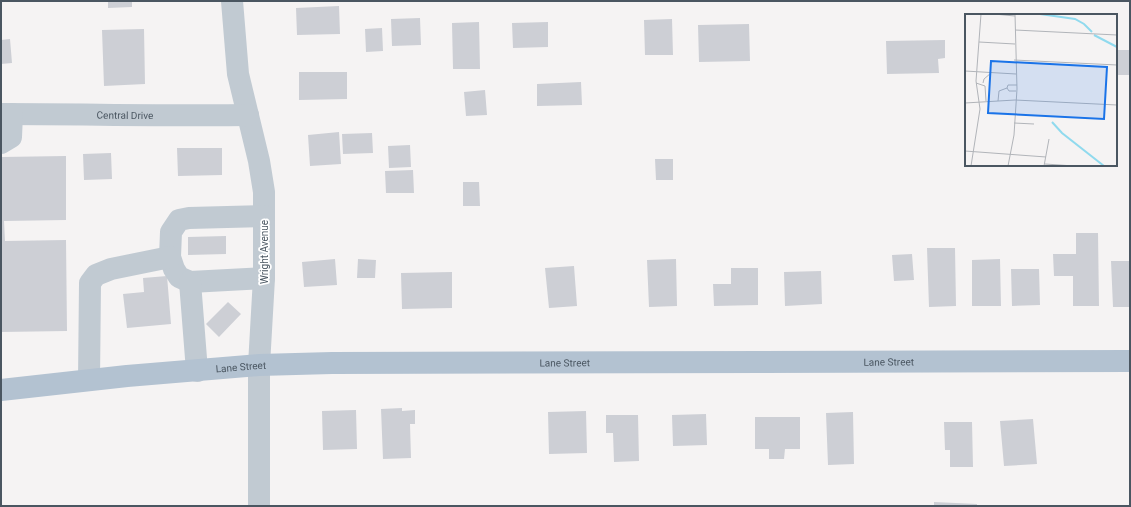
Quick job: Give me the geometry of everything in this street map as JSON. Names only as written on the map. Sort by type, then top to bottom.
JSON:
[{"type":"main road","name":"Lane Street","points":[[1,390],[90,380],[259,365],[391,362],[1130,361]]},
{"type":"street","name":"Wright Avenue","points":[[232,1],[238,74],[260,167],[264,192],[264,278],[259,365],[260,506]]},
{"type":"street","name":"Central Drive","points":[[7,114],[112,114],[163,116],[248,115]]},
{"type":"street","points":[[1,143],[11,137],[7,114]]},
{"type":"street","points":[[264,216],[189,218],[179,220],[172,232],[170,257],[174,269],[179,277],[190,282],[264,278]]},
{"type":"street","points":[[90,380],[90,283],[96,275],[110,269],[170,257]]},
{"type":"street","points":[[190,282],[197,370]]},
{"type":"building","points":[[108,1],[132,1],[132,7],[108,8]]},
{"type":"building","points":[[339,6],[340,34],[297,35],[296,8]]},
{"type":"building","points":[[420,18],[421,45],[392,46],[391,19]]},
{"type":"building","points":[[672,19],[673,55],[645,55],[644,20]]},
{"type":"building","points":[[479,22],[480,69],[453,69],[452,23]]},
{"type":"building","points":[[548,22],[548,47],[513,48],[512,23]]},
{"type":"building","points":[[749,24],[750,61],[699,62],[698,25]]},
{"type":"building","points":[[382,28],[383,51],[366,52],[365,29]]},
{"type":"building","points":[[144,29],[145,84],[104,86],[102,30]]},
{"type":"building","points":[[10,39],[12,63],[1,64],[1,40]]},
{"type":"building","points":[[945,40],[945,58],[938,59],[939,73],[887,74],[886,41]]},
{"type":"building","points":[[1117,50],[1130,50],[1130,75],[1117,75]]},
{"type":"building","points":[[299,72],[347,72],[347,99],[299,100]]},
{"type":"building","points":[[581,82],[582,105],[537,106],[537,84]]},
{"type":"building","points":[[485,90],[487,115],[466,116],[464,92]]},
{"type":"building","points":[[339,132],[341,164],[310,166],[308,135]]},
{"type":"building","points":[[372,133],[373,153],[343,154],[342,134]]},
{"type":"building","points":[[410,145],[411,167],[389,168],[388,146]]},
{"type":"building","points":[[177,148],[222,148],[222,175],[178,176]]},
{"type":"building","points":[[111,153],[112,179],[84,180],[83,154]]},
{"type":"building","points":[[66,156],[66,220],[4,221],[5,241],[66,240],[67,331],[1,332],[1,157]]},
{"type":"building","points":[[655,159],[673,159],[673,180],[656,180]]},
{"type":"building","points":[[413,170],[414,193],[386,193],[385,171]]},
{"type":"building","points":[[463,182],[479,182],[480,206],[463,206]]},
{"type":"building","points":[[1076,233],[1098,233],[1099,306],[1073,306],[1073,276],[1054,276],[1053,254],[1076,254]]},
{"type":"building","points":[[226,236],[226,254],[188,255],[188,237]]},
{"type":"building","points":[[927,248],[955,248],[956,306],[929,307]]},
{"type":"building","points":[[912,254],[914,280],[894,281],[892,255]]},
{"type":"building","points":[[335,259],[337,285],[304,287],[302,262]]},
{"type":"building","points":[[358,259],[376,260],[375,278],[357,278]]},
{"type":"building","points":[[676,259],[677,306],[649,307],[647,260]]},
{"type":"building","points":[[1000,259],[1001,306],[972,306],[972,260]]},
{"type":"building","points":[[1111,261],[1130,261],[1130,307],[1113,307]]},
{"type":"building","points":[[574,266],[577,306],[549,308],[545,268]]},
{"type":"building","points":[[731,268],[758,268],[758,305],[714,306],[713,284],[731,284]]},
{"type":"building","points":[[1011,269],[1039,269],[1040,305],[1012,306]]},
{"type":"building","points":[[821,271],[822,304],[785,306],[784,272]]},
{"type":"building","points":[[452,272],[452,308],[402,309],[401,273]]},
{"type":"building","points":[[167,276],[171,324],[127,328],[123,294],[144,292],[143,278]]},
{"type":"building","points":[[228,302],[241,314],[219,337],[206,324]]},
{"type":"building","points":[[402,408],[402,411],[415,410],[415,424],[410,424],[411,458],[383,459],[381,409]]},
{"type":"building","points":[[356,410],[357,449],[323,450],[322,411]]},
{"type":"building","points":[[586,411],[587,453],[549,454],[548,412]]},
{"type":"building","points":[[853,412],[854,464],[828,465],[826,413]]},
{"type":"building","points":[[706,414],[707,445],[673,446],[672,415]]},
{"type":"building","points":[[606,415],[638,415],[639,461],[614,462],[613,433],[606,433]]},
{"type":"building","points":[[755,417],[800,417],[800,449],[785,449],[784,459],[769,459],[769,449],[755,449]]},
{"type":"building","points":[[1033,419],[1037,464],[1004,466],[1000,421]]},
{"type":"building","points":[[944,422],[972,422],[973,467],[950,467],[950,450],[945,450]]},
{"type":"building","points":[[934,502],[977,504],[977,506],[934,506]]}]
